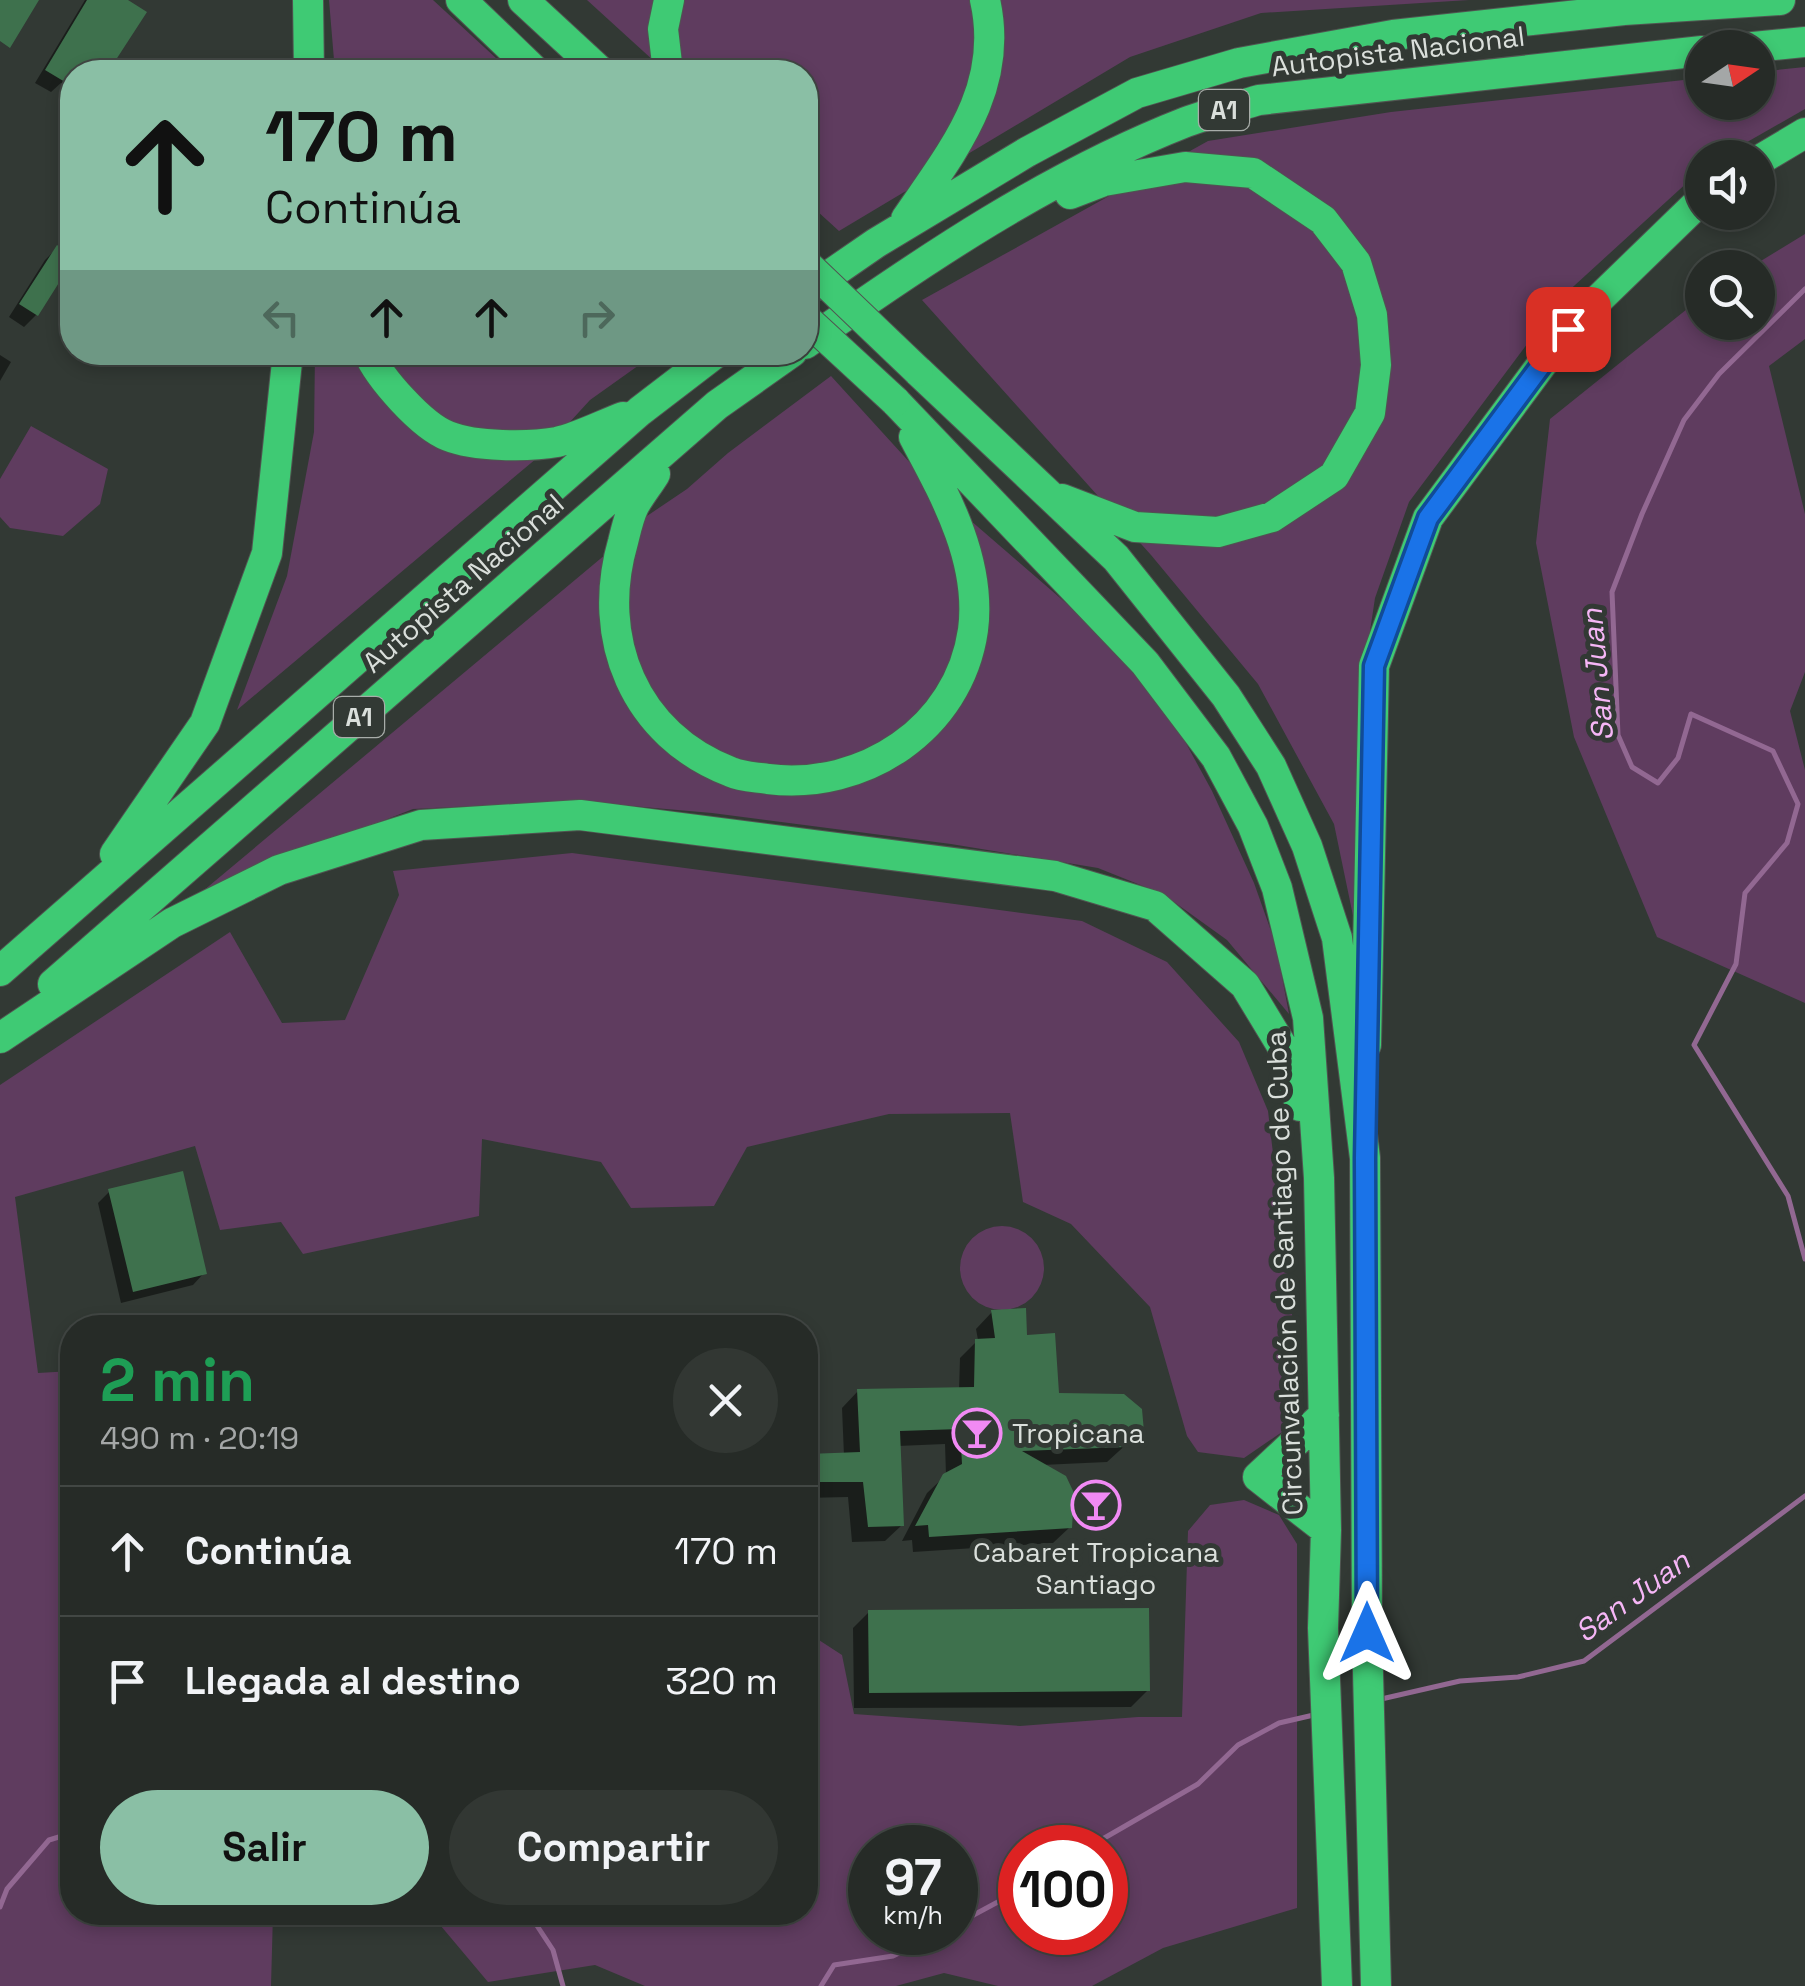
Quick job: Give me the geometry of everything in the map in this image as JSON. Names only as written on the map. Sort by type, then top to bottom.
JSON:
[{"type":"highway","points":[[308,0],[309,60]]},
{"type":"highway","points":[[462,0],[524,60]]},
{"type":"highway","points":[[523,0],[588,60]]},
{"type":"highway","points":[[667,60],[663,30],[669,0]]},
{"type":"highway","points":[[898,230],[979,103],[992,39],[985,0]]},
{"type":"highway","name":"Autopista Nacional","points":[[818,283],[1027,152],[1137,92],[1239,63],[1393,35],[1624,10],[1780,0]]},
{"type":"highway","points":[[1775,45],[1805,42]]},
{"type":"highway","name":"Autopista Nacional","points":[[818,335],[905,274],[987,224],[1110,154],[1189,120],[1259,100],[1685,54]]},
{"type":"highway","points":[[1775,151],[1805,132]]},
{"type":"highway","points":[[987,224],[1104,181],[1185,167],[1253,173],[1324,220],[1356,263],[1372,315],[1376,364],[1370,413],[1334,476],[1272,517],[1218,532],[1135,527],[1046,493]]},
{"type":"highway","points":[[1376,1986],[1367,1633],[1365,1158],[1374,666],[1428,518],[1568,329],[1685,216]]},
{"type":"highway","points":[[818,275],[1116,558],[1226,696],[1272,766],[1307,846],[1337,938],[1365,1158]]},
{"type":"highway","name":"Circunvalación de Santiago de Cuba","points":[[818,330],[896,401],[1144,663],[1216,756],[1254,826],[1276,888],[1308,1018],[1319,1178],[1326,1530],[1323,1628],[1337,1986]]},
{"type":"highway","points":[[76,904],[205,723],[267,553],[287,365]]},
{"type":"highway","points":[[375,365],[412,410],[447,436],[500,445],[557,442],[640,411]]},
{"type":"highway","name":"Autopista Nacional","points":[[0,971],[640,411],[699,365]]},
{"type":"highway","name":"Autopista Nacional","points":[[0,1027],[717,405],[774,365]]},
{"type":"highway","points":[[717,405],[667,458],[633,507],[614,571],[613,627],[628,679],[663,728],[698,756],[734,774],[798,783],[847,775],[892,755],[934,719],[961,674],[973,629],[970,566],[946,496],[896,401]]},
{"type":"highway","points":[[0,1038],[172,923],[279,870],[421,825],[580,816],[1055,876],[1155,906],[1245,985],[1286,1052],[1319,1178]]},
{"type":"highway","points":[[1324,1415],[1258,1476],[1326,1530]]},
{"type":"shaded area","points":[[329,0],[433,0],[498,60],[334,60]]},
{"type":"shaded area","points":[[587,0],[1469,0],[1261,13],[1130,57],[839,231],[818,212],[818,60],[653,60]]},
{"type":"shaded area","points":[[1805,67],[1805,109],[1751,140],[1685,140],[1685,185],[1563,296],[1409,502],[1375,598],[1361,691],[1357,935],[1334,824],[1258,684],[1151,555],[922,300],[1208,141],[1391,112],[1685,80],[1685,120],[1775,120],[1775,70]]},
{"type":"shaded area","points":[[1805,234],[1805,339],[1769,366],[1805,514],[1805,672],[1790,711],[1805,770],[1805,1003],[1657,937],[1574,737],[1536,543],[1550,419],[1685,311],[1685,340],[1775,340],[1775,252]]},
{"type":"shaded area","points":[[315,365],[639,365],[590,400],[537,458],[237,710],[287,576],[314,432]]},
{"type":"shaded area","points":[[831,376],[933,488],[1074,610],[1131,667],[1176,725],[1212,791],[1254,883],[1276,945],[1289,1014],[1227,940],[1163,894],[1098,868],[951,844],[712,813],[574,801],[413,809],[203,891],[618,544],[644,518]]},
{"type":"shaded area","points":[[31,426],[108,469],[100,504],[63,536],[10,528],[0,517],[0,479]]},
{"type":"shaded area","points":[[572,853],[1082,921],[1167,962],[1239,1042],[1268,1111],[1302,1399],[1282,1432],[1244,1458],[1198,1452],[1187,1436],[1150,1307],[1071,1224],[1023,1202],[1010,1113],[889,1114],[747,1147],[714,1206],[631,1208],[601,1162],[482,1139],[479,1216],[303,1254],[281,1222],[220,1230],[195,1146],[15,1197],[38,1373],[60,1372],[60,1925],[273,1925],[271,1986],[0,1986],[0,1085],[230,932],[282,1023],[345,1020],[399,895],[393,871]]},
{"type":"shaded area","points":[[1002,1226],[1018,1229],[1032,1238],[1041,1252],[1041,1284],[1032,1298],[1018,1307],[1002,1310],[986,1307],[972,1298],[963,1284],[960,1268],[963,1252],[972,1238],[986,1229]]},
{"type":"shaded area","points":[[1244,1500],[1279,1515],[1297,1544],[1297,1908],[1163,1948],[1092,1986],[998,1986],[944,1973],[896,1986],[645,1986],[595,1965],[488,1982],[440,1925],[818,1925],[818,1639],[842,1655],[854,1714],[1020,1726],[1182,1717],[1188,1531],[1210,1505]]},
{"type":"building","points":[[0,0],[39,0],[10,48],[0,41]]},
{"type":"building","points":[[87,0],[128,0],[147,12],[116,60],[60,60],[60,79],[45,70]]},
{"type":"building","points":[[57,245],[60,281],[38,316],[19,304]]},
{"type":"building","points":[[183,1171],[207,1274],[133,1292],[108,1189]]},
{"type":"building","points":[[1026,1308],[1027,1335],[1055,1333],[1059,1393],[1124,1394],[1142,1409],[1144,1432],[1126,1447],[1022,1451],[1066,1476],[1074,1493],[1072,1528],[929,1537],[928,1525],[915,1526],[943,1474],[962,1464],[960,1429],[900,1431],[904,1526],[868,1527],[863,1482],[818,1482],[818,1454],[860,1452],[857,1389],[974,1387],[975,1339],[995,1338],[991,1310]]},
{"type":"building","points":[[1149,1608],[1150,1691],[869,1693],[868,1610]]},
{"type":"waterway","name":"San Juan","points":[[1805,289],[1719,374],[1684,420],[1612,592],[1618,735],[1632,767],[1658,783],[1678,758],[1691,714],[1773,751],[1798,804],[1787,843],[1745,893],[1736,964],[1694,1045],[1788,1196],[1805,1259]]},
{"type":"waterway","name":"San Juan","points":[[1377,1700],[1460,1681],[1518,1677],[1584,1661],[1805,1496]]},
{"type":"waterway","name":"San Juan","points":[[1127,1825],[1198,1784],[1238,1745],[1279,1723],[1318,1714]]},
{"type":"waterway","name":"San Juan","points":[[0,1907],[7,1889],[49,1840],[60,1837]]},
{"type":"waterway","name":"San Juan","points":[[978,1913],[998,1902]]},
{"type":"waterway","name":"San Juan","points":[[537,1925],[553,1950],[563,1986]]},
{"type":"waterway","name":"San Juan","points":[[821,1986],[834,1965],[895,1955]]},
{"type":"place","name":"Tropicana","points":[[977,1433]]},
{"type":"place","name":"Cabaret Tropicana Santiago","points":[[1096,1505]]},
{"type":"route","points":[[1367,1633],[1365,1158],[1374,666],[1428,518],[1568,329]]}]
